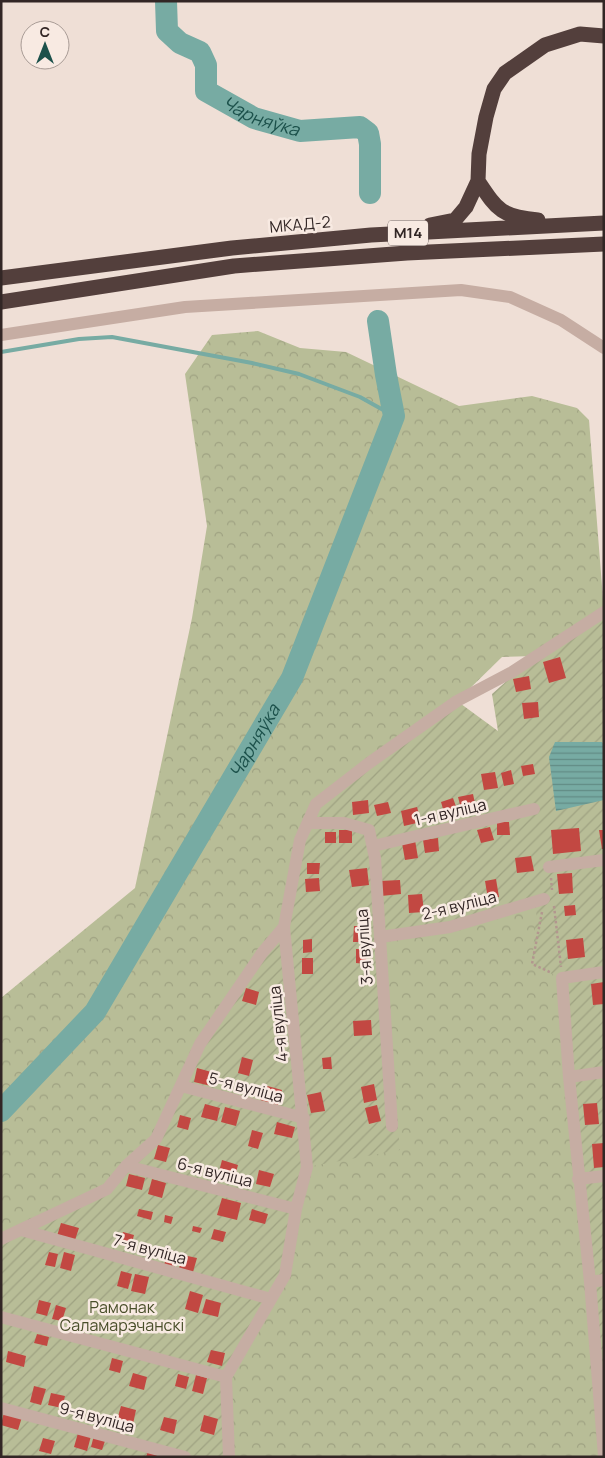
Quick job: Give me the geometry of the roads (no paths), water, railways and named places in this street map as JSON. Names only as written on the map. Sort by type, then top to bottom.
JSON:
[{"type":"highway","points":[[371,235],[454,220],[466,207],[478,181],[486,116],[494,90],[505,73],[545,46],[580,34],[604,36]]},
{"type":"highway","points":[[478,181],[491,202],[507,215],[584,225]]},
{"type":"highway","name":"МКАД-2","points":[[1,278],[232,248],[371,235],[604,223]]},
{"type":"highway","name":"М14","points":[[1,302],[234,266],[407,253],[604,244]]},
{"type":"street","points":[[1,335],[186,308],[461,290],[510,297],[561,320],[604,348]]},
{"type":"street","points":[[1,1239],[107,1189],[126,1166],[156,1139],[200,1044],[262,952],[284,927],[300,840],[316,804],[368,763],[457,701],[512,672],[604,612]]},
{"type":"street","name":"1-я вуліца","points":[[373,846],[534,808]]},
{"type":"street","name":"3-я вуліца","points":[[308,823],[344,823],[370,830],[375,858],[392,1126]]},
{"type":"street","points":[[549,867],[604,860]]},
{"type":"street","name":"2-я вуліца","points":[[380,937],[450,926],[550,899]]},
{"type":"street","name":"4-я вуліца","points":[[226,1377],[286,1274],[296,1209],[307,1167],[304,1118],[284,927]]},
{"type":"street","points":[[604,972],[562,978],[568,1077],[601,1379],[604,1456]]},
{"type":"street","points":[[568,1077],[604,1072]]},
{"type":"street","name":"5-я вуліца","points":[[181,1086],[304,1118]]},
{"type":"street","name":"6-я вуліца","points":[[126,1166],[296,1209]]},
{"type":"street","points":[[578,1179],[604,1176]]},
{"type":"street","name":"7-я вуліца","points":[[21,1230],[270,1299]]},
{"type":"street","points":[[590,1282],[604,1280]]},
{"type":"street","points":[[1,1317],[226,1377],[230,1457]]},
{"type":"street","name":"9-я вуліца","points":[[1,1408],[185,1457]]},
{"type":"water","points":[[555,742],[602,742],[604,745],[604,800],[556,811],[549,757]]},
{"type":"waterway","name":"Чарняўка","points":[[166,1],[167,31],[180,43],[200,52],[206,65],[206,91],[254,118],[300,131],[360,127],[368,133],[370,144],[370,193]]},
{"type":"waterway","name":"Чарняўка","points":[[1,1111],[95,1012],[292,678],[394,416],[378,321]]},
{"type":"waterway","points":[[1,352],[79,339],[112,337],[252,363],[299,374],[360,397],[394,416]]},
{"type":"park label","name":"Рамонак Саламарэчанскі","points":[[122,1316]]}]
